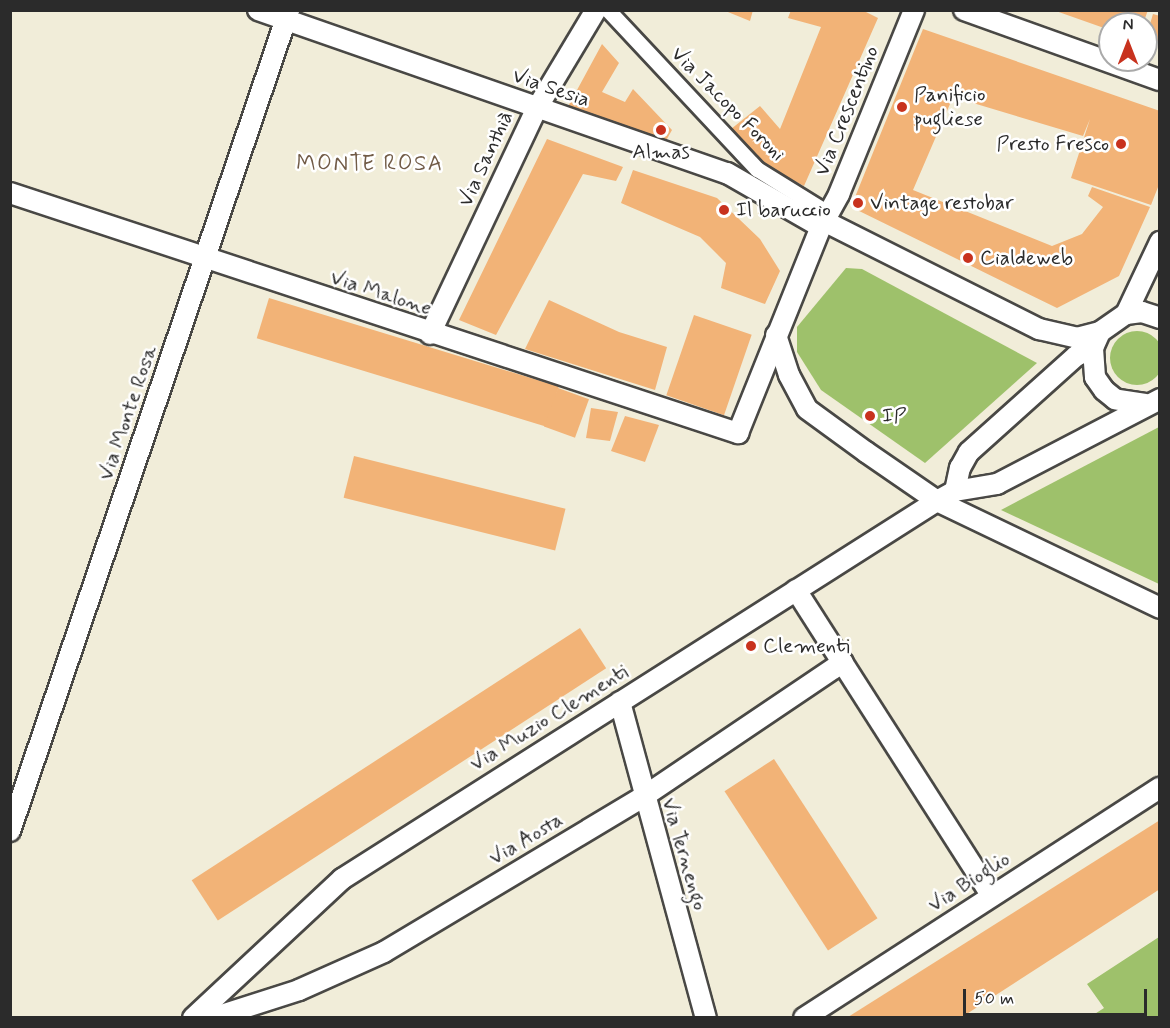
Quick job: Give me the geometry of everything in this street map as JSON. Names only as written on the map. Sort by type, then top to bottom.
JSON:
[{"type":"street","name":"Via Sesia","points":[[258,10],[287,15],[537,108],[726,173],[1040,329],[1096,340]]},
{"type":"street","name":"Via Santhià","points":[[429,334],[537,108],[597,10]]},
{"type":"street","name":"Via Jacopo Foroni","points":[[608,10],[757,169],[824,220]]},
{"type":"street","name":"Via Crescentino","points":[[738,433],[776,335],[914,10]]},
{"type":"street","points":[[964,10],[1160,80]]},
{"type":"street","name":"Via Monte Rosa","points":[[10,831],[287,15]]},
{"type":"street","name":"Via Malone","points":[[10,193],[429,334],[738,433]]},
{"type":"street","points":[[955,491],[960,468],[969,452],[1126,314],[1160,242]]},
{"type":"street","points":[[1126,314],[1142,312],[1160,318]]},
{"type":"street","points":[[776,335],[789,375],[807,409],[937,501],[1160,608]]},
{"type":"street","points":[[1096,340],[1094,370],[1104,390],[1115,399],[1152,402]]},
{"type":"street","name":"Via Muzio Clementi","points":[[193,1017],[334,884],[937,501],[955,491],[997,484],[1152,402]]},
{"type":"street","points":[[796,590],[992,896]]},
{"type":"street","name":"Via Aosta","points":[[212,1017],[299,990],[384,952],[643,797],[843,662]]},
{"type":"street","name":"Via Ternengo","points":[[620,702],[643,797],[706,1017]]},
{"type":"street","name":"Via Bioglio","points":[[804,1017],[1160,788]]},
{"type":"green space","points":[[846,268],[862,269],[1037,363],[925,463],[821,390],[797,352],[797,327]]},
{"type":"green space","points":[[1137,331],[1147,333],[1156,339],[1162,348],[1164,358],[1162,368],[1156,377],[1147,383],[1137,385],[1127,383],[1118,377],[1112,368],[1110,358],[1112,348],[1118,339],[1127,333]]},
{"type":"green space","points":[[1159,427],[1159,584],[1001,510]]},
{"type":"green space","points":[[1159,937],[1159,1017],[1090,1017],[1104,1008],[1087,984]]},
{"type":"building","points":[[723,10],[753,10],[750,21]]},
{"type":"building","points":[[791,10],[862,10],[878,18],[804,186],[752,159],[731,129],[760,106],[780,129],[821,27],[788,18]]},
{"type":"building","points":[[1053,10],[1148,10],[1147,12],[1098,12],[1098,26]]},
{"type":"building","points":[[1158,15],[1160,16],[1160,42],[1158,41]]},
{"type":"building","points":[[923,29],[1160,111],[1160,182],[1151,205],[1071,178],[1090,119],[1083,136],[953,97],[913,190],[1052,246],[1082,234],[1103,207],[1088,196],[1092,187],[1150,207],[1119,276],[1057,308],[851,207]]},
{"type":"building","points":[[602,44],[619,63],[602,92],[625,102],[633,89],[672,130],[663,146],[564,114]]},
{"type":"building","points":[[547,139],[623,167],[616,181],[583,174],[496,335],[459,320]]},
{"type":"building","points":[[633,170],[717,198],[760,239],[780,271],[765,304],[721,288],[726,263],[700,237],[621,203]]},
{"type":"building","points":[[269,298],[559,387],[546,427],[257,338]]},
{"type":"building","points":[[549,300],[619,332],[667,347],[655,390],[525,349]]},
{"type":"building","points":[[694,315],[752,335],[724,415],[666,395]]},
{"type":"building","points":[[558,388],[589,399],[575,438],[544,427]]},
{"type":"building","points":[[591,408],[618,412],[610,441],[586,438]]},
{"type":"building","points":[[625,416],[659,425],[645,462],[611,451]]},
{"type":"building","points":[[354,456],[566,509],[555,550],[344,498]]},
{"type":"building","points":[[580,628],[606,668],[218,920],[192,880]]},
{"type":"building","points":[[774,759],[877,918],[828,950],[725,791]]},
{"type":"building","points":[[1160,820],[1160,889],[962,1017],[848,1017]]},
{"type":"place","name":"Panificio pugliese","points":[[902,107]]},
{"type":"place","name":"Almas","points":[[661,130]]},
{"type":"place","name":"Presto Fresco","points":[[1121,144]]},
{"type":"place","name":"Vintage restobar","points":[[858,203]]},
{"type":"place","name":"Il baruccio","points":[[724,210]]},
{"type":"place","name":"Cialdeweb","points":[[968,258]]},
{"type":"place","name":"IP","points":[[870,416]]},
{"type":"place","name":"Clementi","points":[[751,646]]},
{"type":"district","name":"MONTE ROSA","points":[[370,165]]}]
